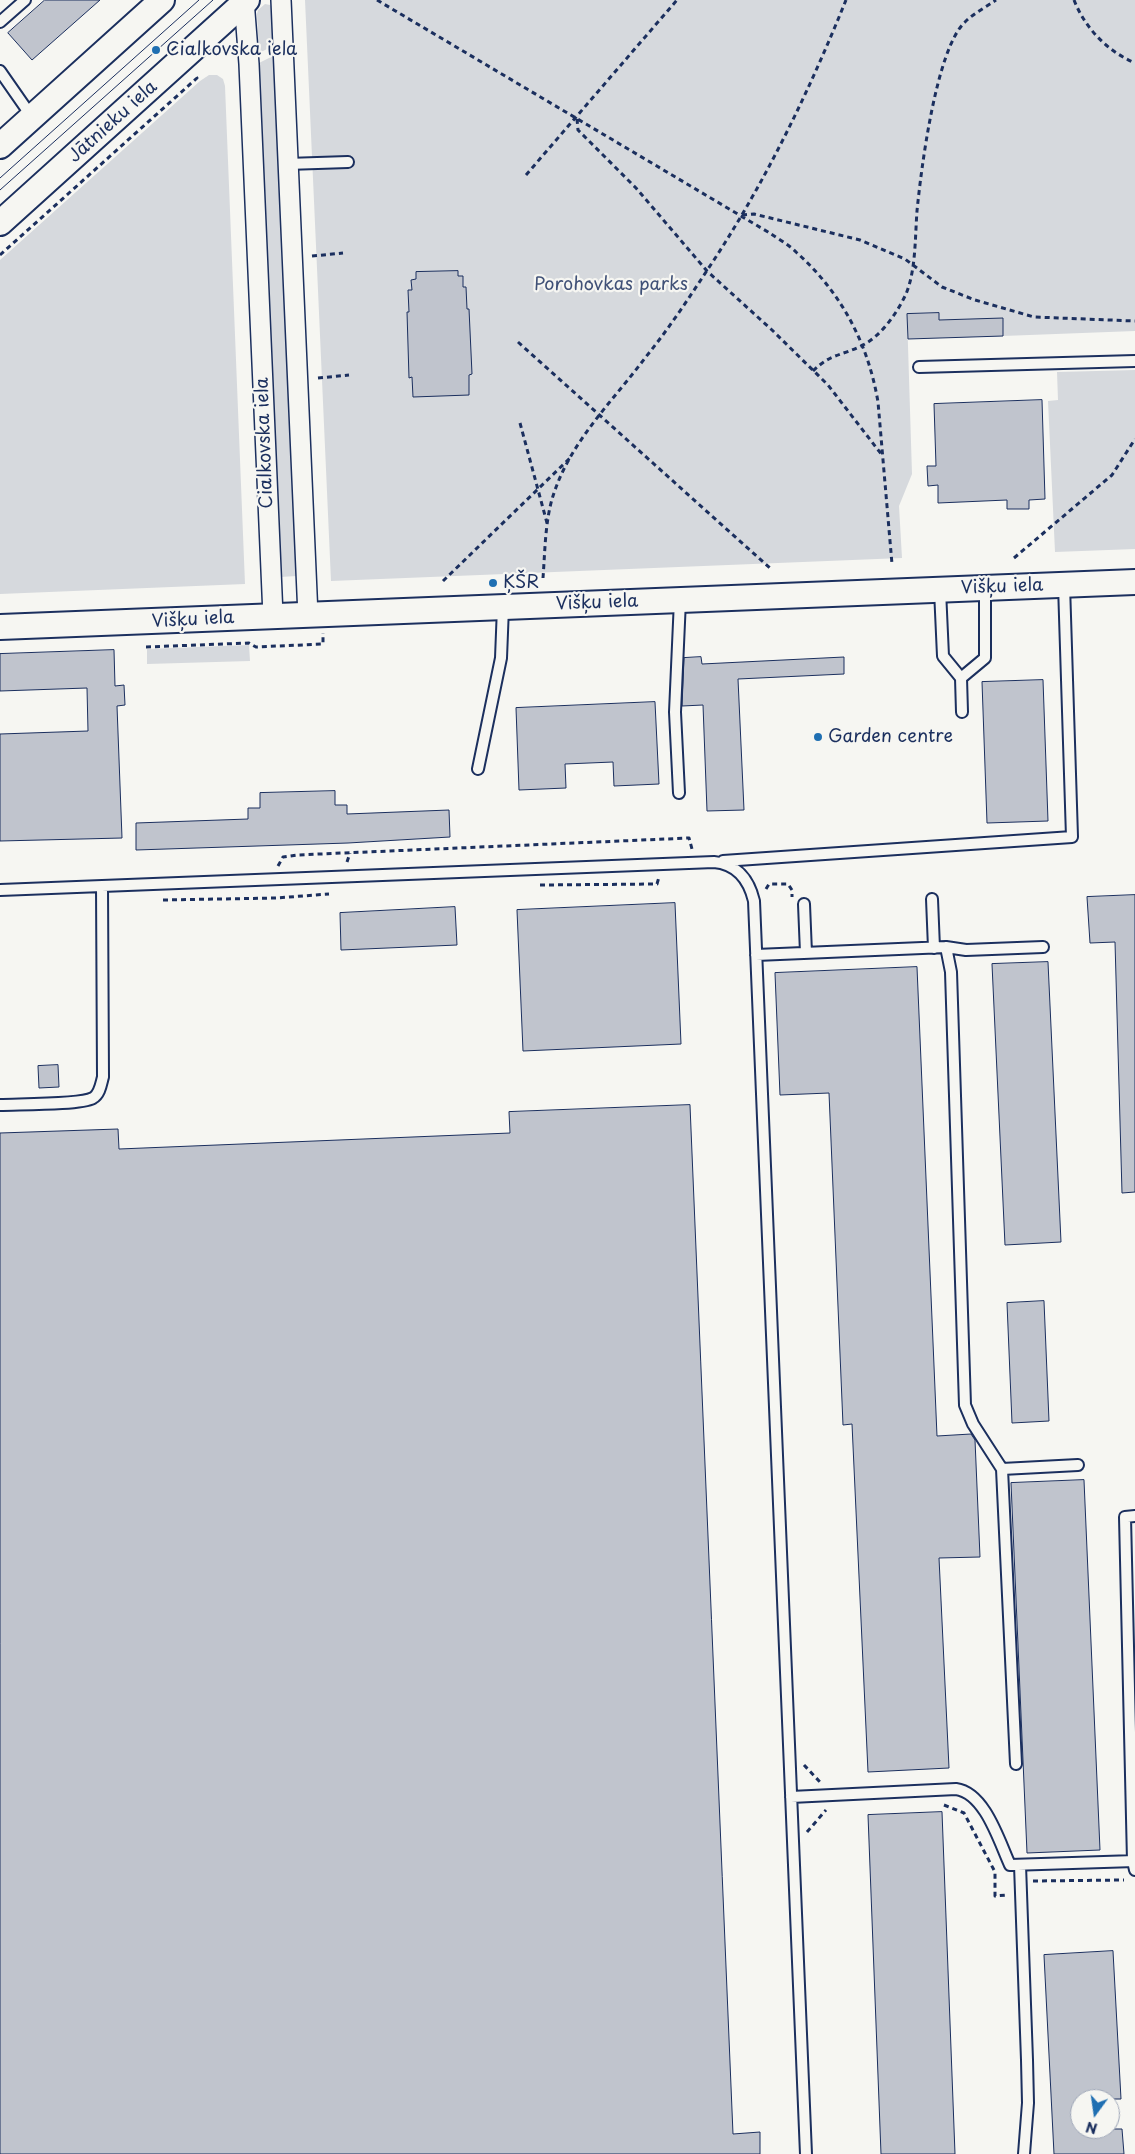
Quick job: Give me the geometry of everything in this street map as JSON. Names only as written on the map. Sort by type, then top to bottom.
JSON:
[{"type":"street","points":[[0,146],[162,0]]},
{"type":"street","name":"Cialkovska iela","points":[[281,0],[308,616]]},
{"type":"street","name":"Cialkovska iela","points":[[245,1],[272,616]]},
{"type":"street","name":"Jātnieku iela","points":[[0,222],[245,1]]},
{"type":"street","name":"Višķu iela","points":[[0,627],[1135,582]]},
{"type":"lane","points":[[0,22],[25,0]]},
{"type":"lane","points":[[0,71],[32,117]]},
{"type":"lane","points":[[287,164],[348,162]]},
{"type":"lane","points":[[919,366],[1135,361]]},
{"type":"lane","points":[[0,890],[714,862],[1072,837],[1064,585]]},
{"type":"lane","points":[[961,678],[986,658],[984,588]]},
{"type":"lane","points":[[940,590],[944,656],[961,678],[962,712]]},
{"type":"lane","points":[[679,792],[675,712],[680,600]]},
{"type":"lane","points":[[478,769],[502,658],[503,607]]},
{"type":"lane","points":[[714,862],[723,863],[738,871],[751,888],[754,901],[806,2154]]},
{"type":"lane","points":[[0,1105],[74,1102],[94,1098],[99,1092],[103,1078],[102,886]]},
{"type":"lane","points":[[932,899],[934,948]]},
{"type":"lane","points":[[804,904],[806,953]]},
{"type":"lane","points":[[756,955],[946,947],[966,950],[1043,948]]},
{"type":"lane","points":[[946,947],[951,972],[966,1405],[973,1424],[1002,1469],[1016,1764]]},
{"type":"lane","points":[[1002,1469],[1078,1465]]},
{"type":"lane","points":[[791,1797],[946,1789],[964,1790],[978,1801],[1010,1865],[1134,1864],[1125,1517],[1135,1516]]},
{"type":"lane","points":[[1020,1865],[1028,2103],[1024,2154]]},
{"type":"path","points":[[377,0],[768,232],[796,252],[827,285],[851,320],[863,345],[874,378],[892,564]]},
{"type":"path","points":[[526,175],[677,0]]},
{"type":"path","points":[[543,578],[553,496],[572,455],[598,415],[645,358],[707,272],[741,215],[794,118],[846,0]]},
{"type":"path","points":[[813,371],[830,357],[863,345],[877,336],[893,315],[906,293],[912,265],[926,141],[939,78],[953,40],[964,22],[996,0]]},
{"type":"path","points":[[1074,0],[1089,29],[1124,58],[1135,63]]},
{"type":"path","points":[[0,255],[197,78]]},
{"type":"path","points":[[577,118],[578,130],[636,188],[707,272],[772,330],[828,385],[883,456]]},
{"type":"path","points":[[741,215],[754,214],[860,240],[904,259],[942,287],[975,300],[1034,317],[1135,321]]},
{"type":"path","points":[[312,256],[343,253]]},
{"type":"path","points":[[518,342],[771,569]]},
{"type":"path","points":[[318,378],[348,375]]},
{"type":"path","points":[[520,423],[548,526]]},
{"type":"path","points":[[1014,558],[1112,475],[1135,440]]},
{"type":"path","points":[[443,581],[572,455]]},
{"type":"path","points":[[146,647],[249,644],[256,647],[324,644]]},
{"type":"path","points":[[285,869],[277,868],[283,857],[350,852],[689,838],[694,855]]},
{"type":"path","points":[[345,867],[350,852]]},
{"type":"path","points":[[761,881],[766,888]]},
{"type":"path","points":[[765,898],[766,888],[769,884],[788,884],[792,890],[792,899]]},
{"type":"path","points":[[940,1803],[964,1813],[995,1872],[995,1896],[1008,1895],[1018,1881],[1126,1880]]},
{"type":"green space","name":"Porohovkas parks","points":[[305,0],[1135,0],[1135,331],[1003,336],[1003,319],[939,320],[939,313],[907,314],[912,474],[899,506],[902,558],[331,581]]},
{"type":"green space","points":[[265,4],[270,5],[274,11],[275,45],[259,53],[257,14],[258,10]]},
{"type":"green space","points":[[275,55],[297,576],[280,577],[259,63]]},
{"type":"green space","points":[[209,75],[217,75],[223,79],[225,86],[245,584],[0,594],[0,260]]},
{"type":"green space","points":[[1135,370],[1135,549],[1055,552],[1048,401],[1058,400],[1057,372]]},
{"type":"green space","points":[[249,645],[250,661],[147,664],[147,649]]},
{"type":"building","points":[[45,0],[100,0],[32,60],[8,33]]},
{"type":"building","points":[[458,271],[458,276],[463,276],[463,287],[466,287],[467,309],[469,309],[472,374],[469,375],[469,395],[413,397],[412,377],[409,378],[407,312],[409,312],[408,290],[412,290],[411,280],[416,279],[416,272]]},
{"type":"building","points":[[939,313],[939,320],[1003,318],[1003,336],[908,339],[907,314]]},
{"type":"building","points":[[1042,400],[1045,499],[1029,500],[1029,509],[1007,509],[1007,500],[938,503],[938,485],[928,486],[927,466],[936,466],[934,404]]},
{"type":"building","points":[[114,650],[115,686],[124,685],[125,705],[117,706],[122,838],[0,841],[0,734],[88,731],[87,688],[0,691],[0,654]]},
{"type":"building","points":[[701,657],[702,664],[844,657],[844,674],[738,679],[744,810],[707,811],[703,705],[682,706],[684,658]]},
{"type":"building","points":[[1043,680],[1048,821],[987,823],[982,682]]},
{"type":"building","points":[[655,702],[659,784],[614,786],[613,762],[565,764],[566,788],[519,790],[516,708]]},
{"type":"building","points":[[335,791],[335,805],[347,805],[347,814],[449,810],[450,837],[348,843],[136,850],[136,823],[248,819],[248,808],[260,808],[260,793]]},
{"type":"building","points":[[1135,895],[1135,1192],[1122,1193],[1115,942],[1090,943],[1087,897]]},
{"type":"building","points":[[675,903],[681,1044],[523,1051],[517,910]]},
{"type":"building","points":[[455,907],[457,945],[341,950],[340,913]]},
{"type":"building","points":[[1048,962],[1061,1242],[1005,1245],[992,964]]},
{"type":"building","points":[[917,967],[937,1436],[971,1434],[975,1440],[980,1557],[939,1558],[949,1768],[868,1772],[852,1424],[843,1425],[829,1093],[780,1095],[775,973]]},
{"type":"building","points":[[58,1065],[59,1087],[39,1088],[38,1066]]},
{"type":"building","points":[[690,1105],[733,2134],[760,2132],[760,2154],[0,2154],[0,1133],[118,1129],[119,1149],[510,1133],[509,1112]]},
{"type":"building","points":[[1044,1301],[1049,1421],[1012,1423],[1007,1303]]},
{"type":"building","points":[[1084,1480],[1100,1850],[1027,1853],[1011,1483]]},
{"type":"building","points":[[942,1812],[955,2154],[881,2154],[868,1815]]},
{"type":"building","points":[[1113,1951],[1121,2099],[1120,2089],[1070,2089],[1070,2139],[1120,2139],[1120,2129],[1122,2129],[1124,2154],[1054,2154],[1044,1955]]},
{"type":"tram line","points":[[0,178],[199,0]]},
{"type":"tram line","points":[[0,190],[213,0]]},
{"type":"place","name":"Cialkovska iela","points":[[156,50]]},
{"type":"place","name":"ĶŠR","points":[[493,583]]},
{"type":"place","name":"Garden centre","points":[[818,737]]}]
